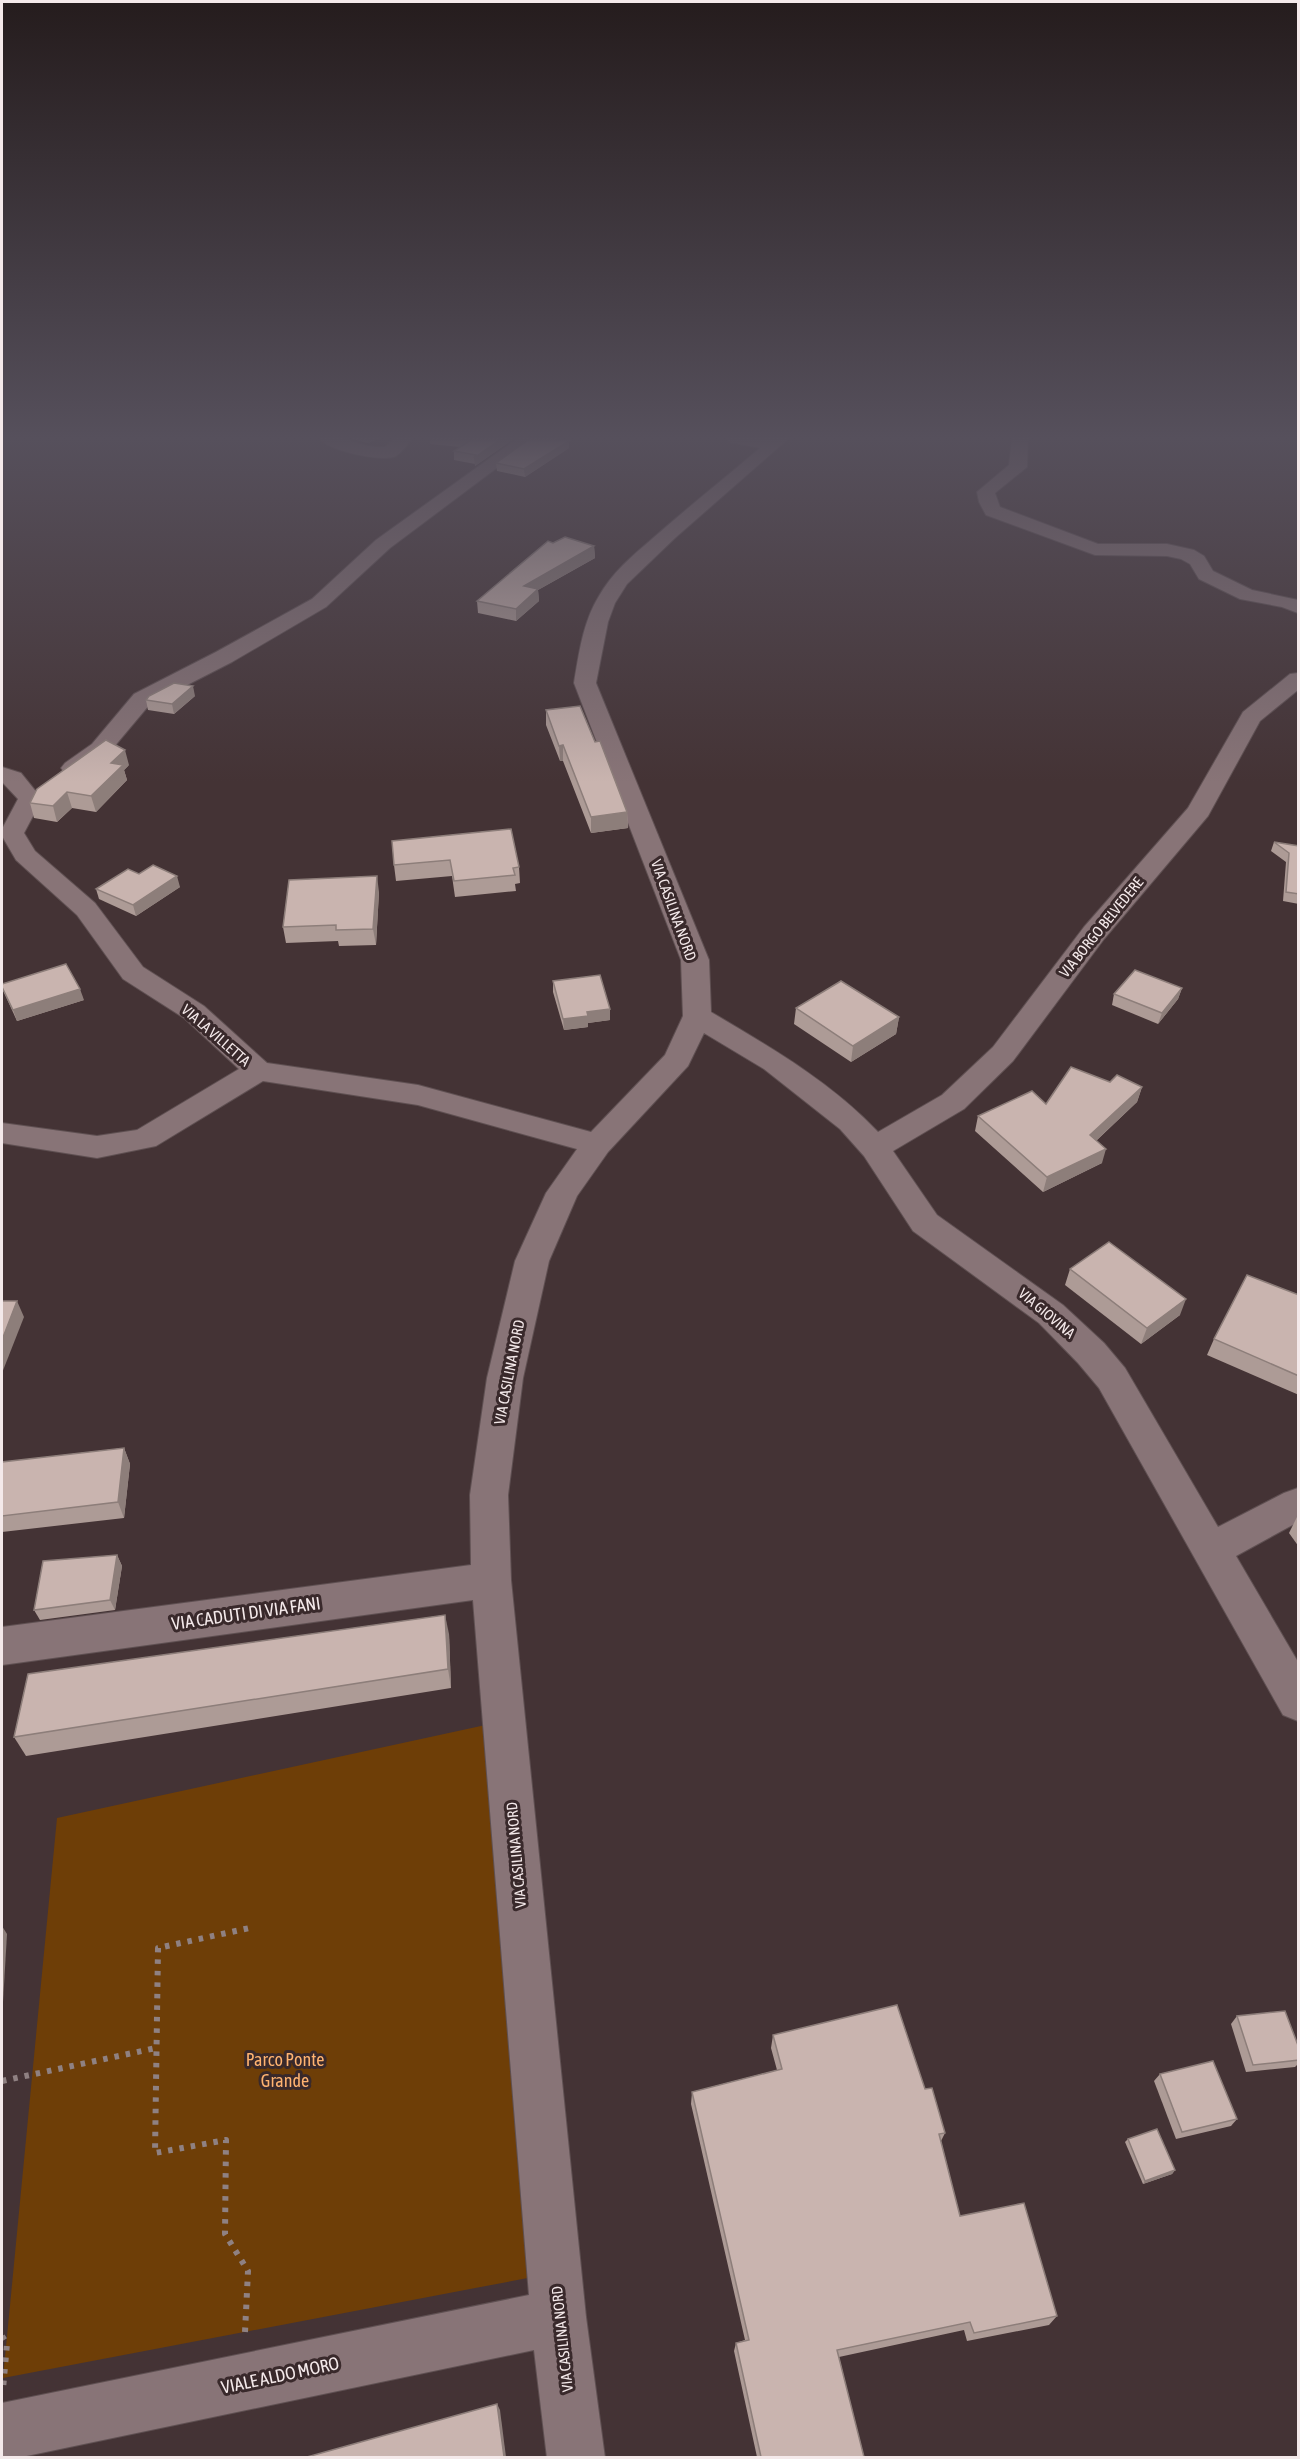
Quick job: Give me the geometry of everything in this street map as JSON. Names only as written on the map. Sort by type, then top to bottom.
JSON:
[{"type":"street","points":[[2,774],[44,788],[100,749],[141,699],[225,657],[319,603],[374,553]]},
{"type":"street","name":"VIA CASILINA NORD","points":[[576,2457],[558,2317],[491,1580],[489,1495],[506,1378],[532,1261],[562,1193],[597,1144],[678,1059],[697,1016],[695,960],[585,683],[591,644],[605,602],[628,571],[647,553]]},
{"type":"street","points":[[1181,553],[1197,560],[1206,575],[1247,595],[1287,602],[1299,607]]},
{"type":"street","name":"VIA BORGO BELVEDERE","points":[[875,1148],[953,1102],[1003,1054],[1089,939],[1199,811],[1251,717],[1299,679]]},
{"type":"street","name":"VIA LA VILLETTA","points":[[44,788],[12,833],[25,855],[86,909],[133,973],[194,1012],[258,1071],[418,1095],[597,1144]]},
{"type":"street","name":"VIA GIOVINA","points":[[697,1016],[744,1042],[851,1122],[875,1148],[926,1223],[1051,1314],[1099,1362],[1112,1378],[1299,1701]]},
{"type":"street","points":[[2,1133],[97,1147],[145,1139],[258,1071]]},
{"type":"street","points":[[1212,1549],[1299,1504]]},
{"type":"street","name":"VIA CADUTI DI VIA FANI","points":[[2,1646],[491,1580]]},
{"type":"street","name":"VIALE ALDO MORO","points":[[2,2416],[558,2317]]},
{"type":"path","points":[[245,2332],[248,2271],[225,2234],[225,2140],[155,2153],[158,1948],[254,1928]]},
{"type":"path","points":[[2,2081],[156,2048]]},
{"type":"path","points":[[2,2336],[7,2344],[2,2416]]},
{"type":"green space","name":"Parco Ponte Grande","points":[[504,1721],[554,2273],[3,2378],[57,1818]]},
{"type":"building","points":[[534,553],[582,553],[524,586],[538,589],[516,609],[477,601]]},
{"type":"building","points":[[174,683],[193,686],[172,704],[146,700],[149,696]]},
{"type":"building","points":[[580,706],[595,742],[600,741],[627,812],[591,817],[563,745],[559,746],[546,710]]},
{"type":"building","points":[[106,740],[125,750],[111,763],[123,765],[91,796],[67,792],[53,806],[30,803],[37,789]]},
{"type":"building","points":[[511,829],[519,867],[513,868],[515,875],[454,881],[450,860],[394,865],[392,841]]},
{"type":"building","points":[[1274,842],[1299,846],[1299,894],[1286,892],[1289,853]]},
{"type":"building","points":[[153,865],[177,876],[133,905],[96,889],[128,869],[139,874]]},
{"type":"building","points":[[377,876],[373,929],[336,930],[336,925],[283,927],[289,880]]},
{"type":"building","points":[[66,964],[80,989],[13,1010],[2,984]]},
{"type":"building","points":[[1135,970],[1182,988],[1162,1013],[1114,994]]},
{"type":"building","points":[[600,975],[610,1009],[587,1012],[588,1016],[563,1019],[553,981]]},
{"type":"building","points":[[841,981],[899,1017],[853,1046],[796,1008]]},
{"type":"building","points":[[1071,1067],[1110,1082],[1117,1075],[1142,1087],[1090,1135],[1106,1149],[1047,1177],[978,1116],[1032,1091],[1046,1104]]},
{"type":"building","points":[[1109,1242],[1186,1299],[1147,1328],[1070,1269]]},
{"type":"building","points":[[1247,1275],[1299,1295],[1299,1376],[1214,1339]]},
{"type":"building","points":[[2,1301],[17,1301],[2,1340]]},
{"type":"building","points":[[124,1448],[118,1502],[2,1516],[2,1462]]},
{"type":"building","points":[[117,1555],[110,1600],[34,1610],[43,1561]]},
{"type":"building","points":[[445,1615],[448,1669],[14,1737],[28,1674]]},
{"type":"building","points":[[897,2005],[925,2089],[932,2088],[945,2133],[939,2134],[960,2216],[1024,2203],[1057,2316],[974,2333],[970,2322],[837,2350],[864,2457],[761,2457],[736,2343],[749,2340],[692,2092],[782,2069],[773,2035]]},
{"type":"building","points":[[1285,2011],[1299,2048],[1299,2060],[1253,2065],[1237,2016]]},
{"type":"building","points":[[1213,2061],[1237,2119],[1182,2132],[1160,2074]]},
{"type":"building","points":[[1157,2129],[1175,2170],[1145,2181],[1128,2139]]},
{"type":"building","points":[[497,2404],[504,2457],[307,2457]]}]
